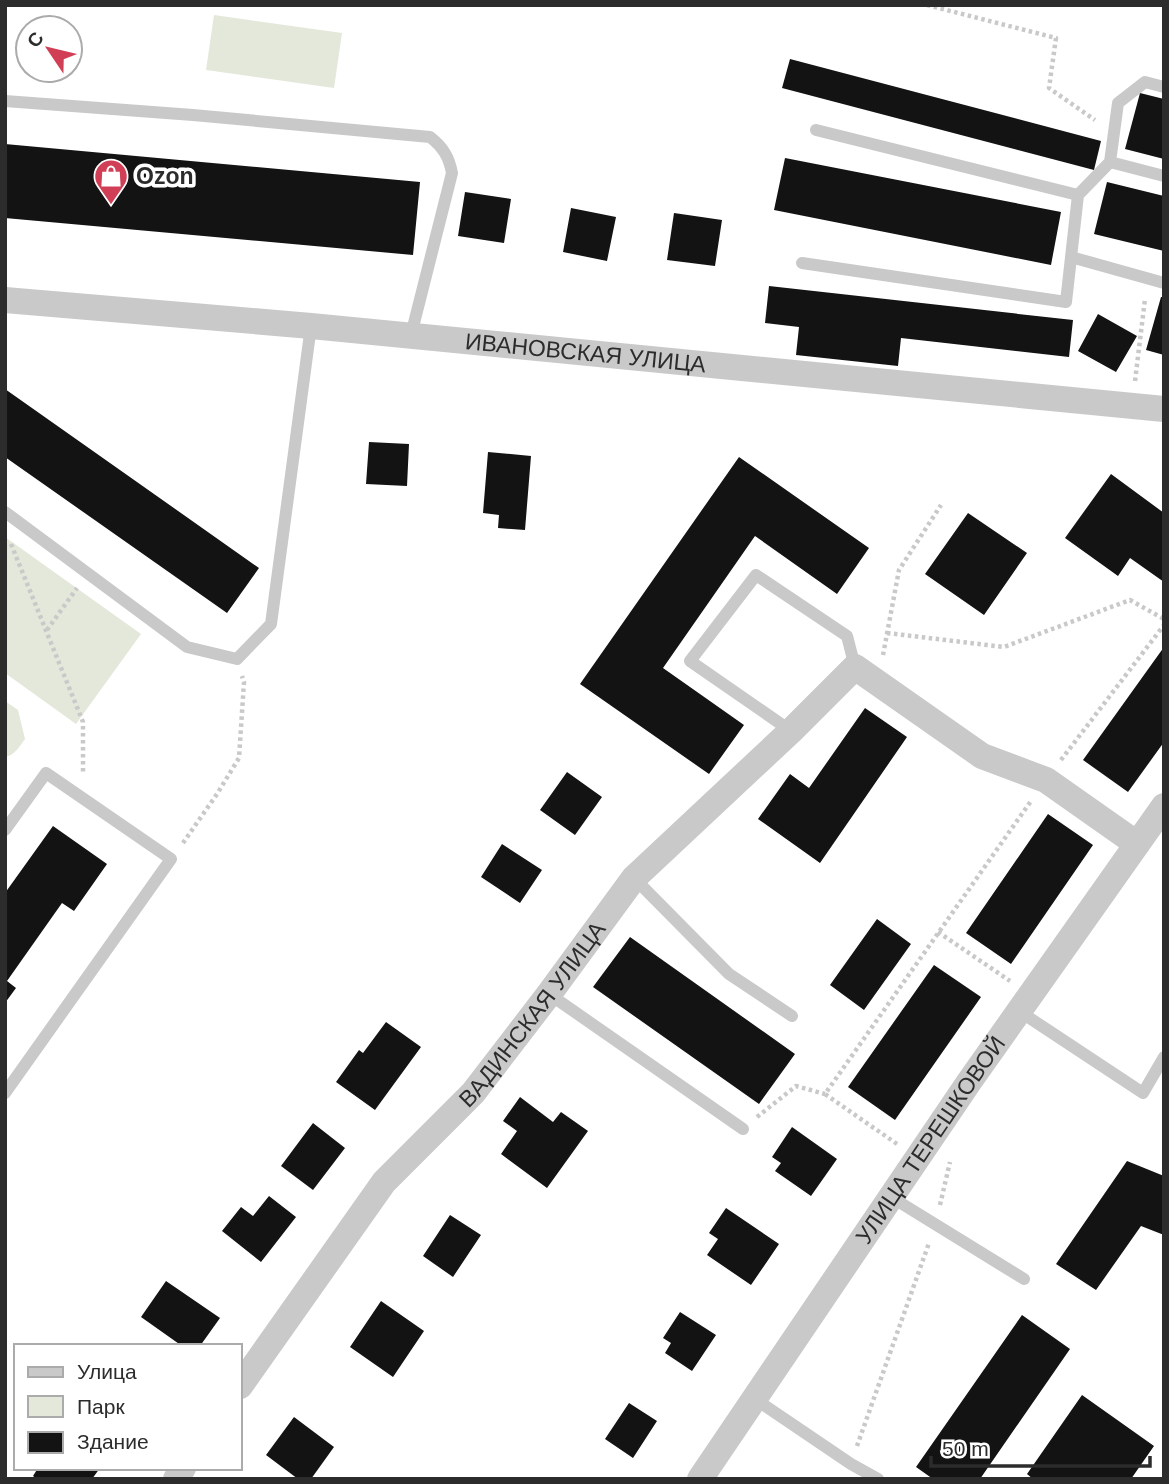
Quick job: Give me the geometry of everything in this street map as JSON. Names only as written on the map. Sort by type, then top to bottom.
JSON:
[{"type":"street","name":"ИВАНОВСКАЯ УЛИЦА","points":[[5,300],[411,335],[1164,409]]},
{"type":"street","points":[[855,667],[982,756],[1046,780],[1138,844]]},
{"type":"street","name":"ВАДИНСКАЯ УЛИЦА","points":[[242,1383],[384,1182],[473,1093],[550,994],[634,878],[855,667]]},
{"type":"street","name":"УЛИЦА ТЕРЕШКОВОЙ","points":[[700,1479],[918,1158],[1164,806]]},
{"type":"lane","points":[[802,263],[1066,302],[1078,195],[1110,162],[1118,103],[1145,82],[1164,87]]},
{"type":"lane","points":[[5,102],[193,115],[430,138],[439,144],[449,158],[452,173],[411,335]]},
{"type":"lane","points":[[816,130],[1078,195]]},
{"type":"lane","points":[[1110,162],[1164,176]]},
{"type":"lane","points":[[1071,257],[1164,283]]},
{"type":"lane","points":[[5,512],[187,647],[237,659],[271,624],[311,326]]},
{"type":"lane","points":[[791,731],[690,661],[756,575],[847,636],[855,667]]},
{"type":"lane","points":[[5,830],[46,773],[171,859],[5,1093]]},
{"type":"lane","points":[[634,878],[729,974],[792,1016]]},
{"type":"lane","points":[[550,994],[743,1129]]},
{"type":"lane","points":[[1025,1003],[1143,1093],[1164,1057]]},
{"type":"lane","points":[[891,1198],[1024,1279]]},
{"type":"lane","points":[[755,1399],[851,1464],[878,1479]]},
{"type":"path","points":[[927,5],[1056,38],[1049,88],[1094,120]]},
{"type":"path","points":[[1132,406],[1148,279]]},
{"type":"path","points":[[878,683],[898,570],[942,505]]},
{"type":"path","points":[[19,523],[9,538],[83,722],[83,799]]},
{"type":"path","points":[[47,630],[88,573]]},
{"type":"path","points":[[887,634],[1004,647],[1130,600],[1164,619]]},
{"type":"path","points":[[825,1094],[1046,780],[1164,625]]},
{"type":"path","points":[[171,859],[239,758],[244,682],[237,659]]},
{"type":"path","points":[[938,932],[1025,1003]]},
{"type":"path","points":[[743,1129],[796,1086],[825,1094],[918,1158]]},
{"type":"path","points":[[851,1464],[935,1225],[951,1160]]},
{"type":"green space","points":[[214,15],[342,33],[334,88],[206,70]]},
{"type":"green space","points":[[5,537],[141,634],[76,724],[5,673]]},
{"type":"green space","points":[[5,701],[18,710],[25,739],[14,753],[5,757]]},
{"type":"building","points":[[790,59],[1101,141],[1094,170],[782,88]]},
{"type":"building","points":[[1140,93],[1164,99],[1164,159],[1125,149]]},
{"type":"building","points":[[5,144],[420,182],[413,255],[5,218]]},
{"type":"building","points":[[785,158],[1061,212],[1051,265],[774,210]]},
{"type":"building","points":[[1107,182],[1164,196],[1164,251],[1094,234]]},
{"type":"building","points":[[465,192],[511,199],[504,243],[458,236]]},
{"type":"building","points":[[571,208],[616,217],[607,261],[563,252]]},
{"type":"building","points":[[674,213],[722,220],[715,266],[667,260]]},
{"type":"building","points":[[769,286],[1073,320],[1069,357],[901,338],[898,366],[796,355],[799,327],[765,323]]},
{"type":"building","points":[[1161,297],[1164,297],[1164,355],[1146,350]]},
{"type":"building","points":[[1098,314],[1137,336],[1116,372],[1078,351]]},
{"type":"building","points":[[5,389],[259,568],[227,613],[5,457]]},
{"type":"building","points":[[369,442],[409,444],[407,486],[366,484]]},
{"type":"building","points":[[488,452],[531,456],[525,530],[498,528],[499,515],[483,513]]},
{"type":"building","points":[[739,457],[869,548],[837,594],[755,536],[663,668],[744,725],[709,774],[580,684]]},
{"type":"building","points":[[1111,474],[1164,513],[1164,582],[1130,558],[1118,576],[1065,538]]},
{"type":"building","points":[[968,513],[1027,553],[984,615],[925,574]]},
{"type":"building","points":[[1164,647],[1164,742],[1128,792],[1083,760]]},
{"type":"building","points":[[865,708],[907,737],[820,863],[758,819],[790,774],[809,788]]},
{"type":"building","points":[[567,772],[602,797],[575,835],[540,810]]},
{"type":"building","points":[[1048,814],[1093,845],[1011,964],[966,933]]},
{"type":"building","points":[[53,826],[107,864],[74,911],[62,903],[7,981],[16,988],[5,1003],[5,893]]},
{"type":"building","points":[[502,844],[542,870],[520,903],[481,877]]},
{"type":"building","points":[[877,919],[911,944],[864,1010],[830,985]]},
{"type":"building","points":[[630,937],[795,1054],[759,1104],[593,987]]},
{"type":"building","points":[[934,965],[981,997],[895,1120],[848,1087]]},
{"type":"building","points":[[386,1022],[421,1047],[375,1110],[336,1082],[359,1050],[363,1053]]},
{"type":"building","points":[[520,1097],[553,1122],[561,1112],[588,1131],[547,1188],[501,1154],[517,1131],[503,1121]]},
{"type":"building","points":[[313,1123],[345,1148],[313,1190],[281,1166]]},
{"type":"building","points":[[792,1127],[837,1159],[811,1196],[775,1171],[781,1163],[772,1157]]},
{"type":"building","points":[[1127,1161],[1164,1176],[1164,1235],[1141,1226],[1096,1290],[1056,1264]]},
{"type":"building","points":[[269,1196],[296,1217],[261,1262],[222,1231],[241,1207],[253,1216]]},
{"type":"building","points":[[726,1208],[779,1244],[751,1285],[707,1255],[718,1239],[709,1233]]},
{"type":"building","points":[[450,1215],[481,1235],[453,1277],[423,1256]]},
{"type":"building","points":[[166,1281],[220,1318],[201,1344],[179,1344],[141,1317]]},
{"type":"building","points":[[381,1301],[424,1331],[393,1377],[350,1347]]},
{"type":"building","points":[[680,1312],[716,1335],[692,1371],[665,1353],[671,1343],[663,1338]]},
{"type":"building","points":[[1022,1315],[1070,1349],[980,1479],[933,1479],[916,1467]]},
{"type":"building","points":[[1082,1395],[1154,1446],[1131,1479],[1033,1479],[1027,1474]]},
{"type":"building","points":[[629,1403],[657,1421],[633,1458],[605,1439]]},
{"type":"building","points":[[294,1417],[334,1447],[311,1479],[298,1479],[266,1455]]},
{"type":"building","points":[[37,1470],[99,1470],[92,1479],[37,1479],[33,1476]]},
{"type":"place","name":"Ozon","points":[[111,206]]}]
